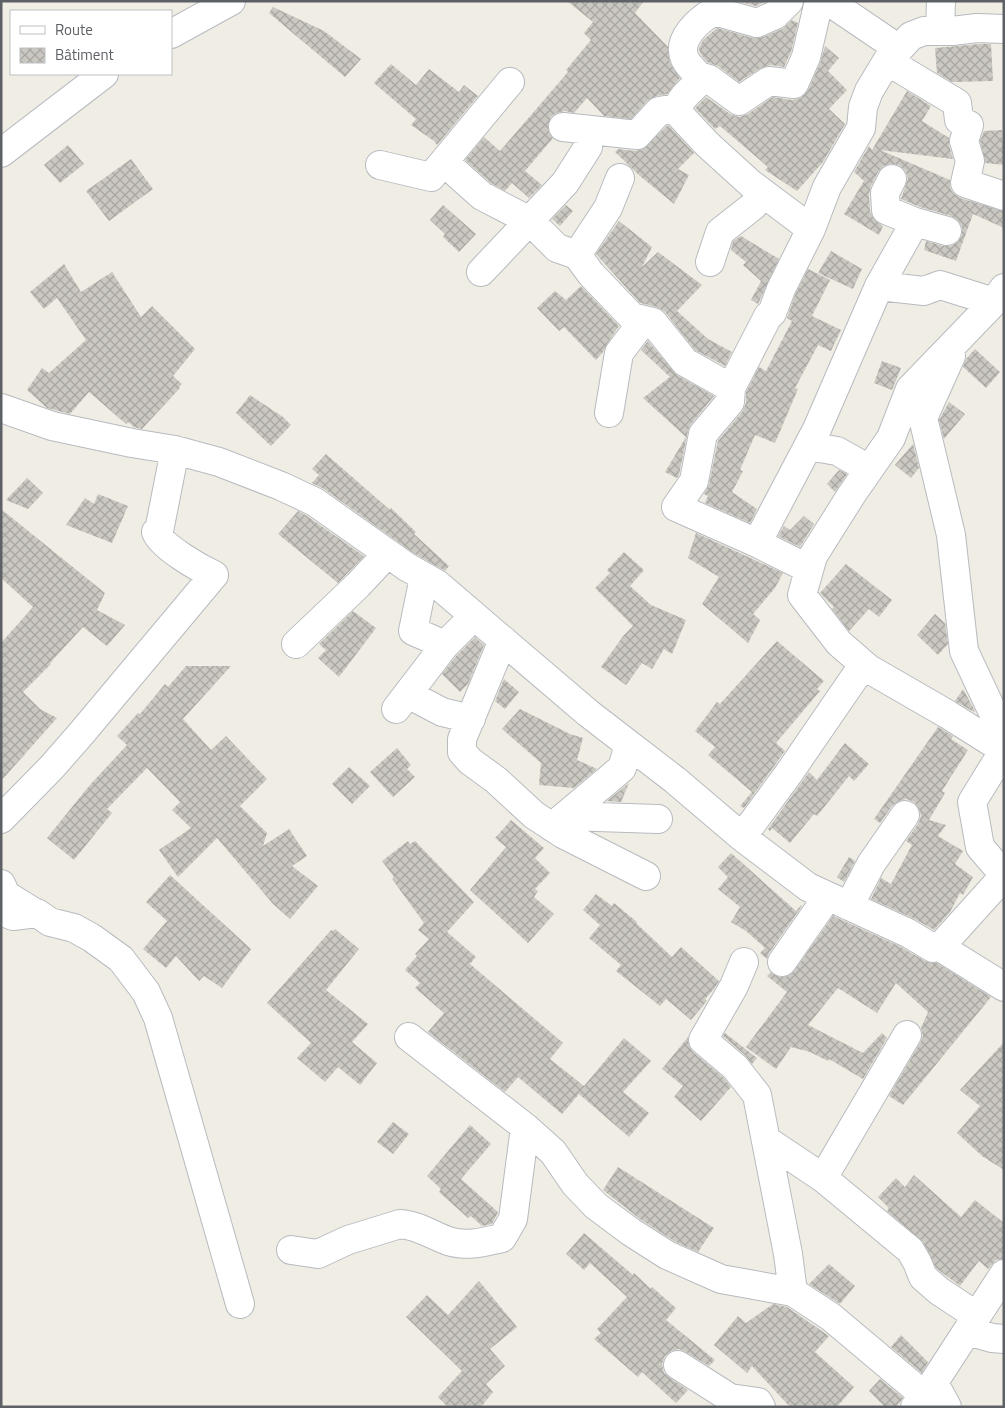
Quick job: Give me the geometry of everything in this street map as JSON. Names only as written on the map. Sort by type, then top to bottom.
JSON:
[{"type":"street","points":[[172,33],[231,1]]},
{"type":"street","points":[[789,1],[775,15],[757,23],[714,12],[702,18],[690,31],[683,45],[685,59],[698,76],[709,79],[739,101],[770,81],[794,84],[806,57],[819,1]]},
{"type":"street","points":[[828,1],[893,55],[957,103],[959,120],[969,125],[964,141],[970,161],[964,183],[1004,196]]},
{"type":"street","points":[[940,31],[941,1]]},
{"type":"street","points":[[809,569],[757,543],[676,507],[694,481],[703,434],[730,402],[731,388],[768,316],[772,313],[811,229],[827,187],[861,128],[863,107],[869,91],[893,55],[911,36],[924,30],[1004,29]]},
{"type":"street","points":[[1,153],[103,75]]},
{"type":"street","points":[[698,76],[698,83],[680,102],[677,108],[678,113],[707,144],[762,193],[811,229]]},
{"type":"street","points":[[380,165],[431,178],[510,82]]},
{"type":"street","points":[[563,127],[637,135],[659,111],[677,108]]},
{"type":"street","points":[[481,272],[564,183],[588,146]]},
{"type":"street","points":[[444,162],[482,196],[530,221],[557,248],[577,255],[591,274],[632,317],[653,322],[685,362],[731,388]]},
{"type":"street","points":[[577,255],[608,208],[620,178]]},
{"type":"street","points":[[892,179],[886,193],[886,210],[915,222],[947,231]]},
{"type":"street","points":[[710,262],[720,232],[753,206],[762,193]]},
{"type":"street","points":[[757,543],[808,446],[848,361],[879,286],[915,222]]},
{"type":"street","points":[[879,286],[924,291],[940,286],[999,295]]},
{"type":"street","points":[[1,408],[52,426],[132,444],[176,450],[242,470],[315,502],[387,554],[437,584],[588,712],[675,780],[742,837],[808,887],[908,933],[933,948],[940,947],[1000,889],[980,847],[972,802],[1004,750],[924,700],[869,669],[839,642],[802,595],[813,556],[891,438],[910,389],[999,295]]},
{"type":"street","points":[[609,413],[619,353],[644,320]]},
{"type":"street","points":[[958,339],[923,418],[951,536],[964,651],[1004,736]]},
{"type":"street","points":[[808,446],[837,451],[869,469]]},
{"type":"street","points":[[1,819],[80,736],[214,575],[172,548],[156,532],[158,531],[176,450]]},
{"type":"street","points":[[296,644],[358,585],[387,554]]},
{"type":"street","points":[[424,577],[414,631],[445,645]]},
{"type":"street","points":[[471,719],[402,701],[445,645],[474,616]]},
{"type":"street","points":[[503,640],[462,739],[462,752],[534,815],[559,822],[646,876]]},
{"type":"street","points":[[742,837],[789,773],[857,674],[862,669],[869,669]]},
{"type":"street","points":[[559,822],[622,768],[629,745]]},
{"type":"street","points":[[782,962],[872,864],[905,815]]},
{"type":"street","points":[[559,822],[658,818]]},
{"type":"street","points":[[1,884],[6,895],[50,922],[74,928],[92,938],[121,959],[146,992],[158,1018],[240,1304]]},
{"type":"street","points":[[1,911],[13,916],[37,913]]},
{"type":"street","points":[[940,947],[1004,987]]},
{"type":"street","points":[[744,962],[734,986],[703,1040],[735,1066],[758,1095],[794,1292]]},
{"type":"street","points":[[823,1178],[907,1035]]},
{"type":"street","points":[[409,1038],[526,1127],[554,1152],[576,1184],[596,1206],[631,1232],[667,1255],[721,1279],[794,1292],[831,1317],[930,1398],[972,1324],[1004,1274]]},
{"type":"street","points":[[291,1250],[318,1254],[348,1240],[400,1224],[409,1224],[450,1241],[479,1244],[502,1238],[514,1220],[526,1127]]},
{"type":"street","points":[[766,1140],[823,1178],[910,1250],[923,1278],[940,1291],[972,1324],[992,1338],[1004,1339]]},
{"type":"street","points":[[678,1365],[730,1398],[758,1402],[761,1407]]},
{"type":"building","points":[[567,1],[644,1],[635,13],[668,47],[670,63],[680,78],[667,94],[648,100],[631,119],[604,116],[587,98],[574,113],[565,111],[556,113],[551,117],[548,125],[549,133],[553,138],[525,171],[542,185],[529,198],[512,183],[505,191],[491,183],[465,160],[484,137],[500,151],[568,72],[566,70],[591,40],[584,33],[593,22]]},
{"type":"building","points":[[737,1],[767,1],[756,6]]},
{"type":"building","points":[[273,7],[324,31],[361,59],[345,77],[269,13]]},
{"type":"building","points":[[792,20],[798,23],[791,52],[784,67],[771,65],[761,68],[739,82],[718,66],[707,62],[700,53],[699,48],[703,40],[717,28],[753,38],[763,37],[782,29]]},
{"type":"building","points":[[991,44],[993,81],[952,82],[937,73],[935,48]]},
{"type":"building","points":[[825,46],[839,58],[828,71],[847,90],[829,109],[845,124],[823,162],[797,191],[765,170],[768,167],[720,126],[715,129],[695,108],[706,97],[730,114],[739,117],[748,114],[773,97],[792,100],[801,98],[808,90]]},
{"type":"building","points":[[391,64],[416,85],[429,69],[459,92],[464,85],[478,96],[437,145],[411,125],[416,119],[374,83]]},
{"type":"building","points":[[907,91],[931,106],[922,121],[949,138],[953,159],[880,150],[950,180],[950,188],[960,198],[1004,211],[1004,228],[973,214],[956,261],[924,250],[926,241],[943,246],[951,246],[958,242],[962,235],[962,227],[958,220],[901,199],[908,178],[905,170],[899,165],[883,166],[871,186],[869,194],[870,211],[874,219],[883,226],[879,235],[844,214],[864,181],[854,172],[869,146],[872,150]]},
{"type":"building","points":[[668,125],[694,153],[678,169],[689,175],[674,204],[615,152],[618,149],[635,151],[643,149]]},
{"type":"building","points":[[1002,130],[1004,165],[985,163],[980,141],[984,131]]},
{"type":"building","points":[[68,145],[84,164],[60,183],[44,165]]},
{"type":"building","points":[[131,159],[153,189],[109,221],[86,191]]},
{"type":"building","points":[[443,205],[476,234],[459,252],[443,237],[445,234],[430,220]]},
{"type":"building","points":[[566,205],[573,211],[560,226],[552,219]]},
{"type":"building","points":[[619,221],[652,247],[642,267],[658,252],[702,285],[677,311],[708,339],[732,352],[725,366],[695,350],[665,312],[657,307],[640,303],[596,254]]},
{"type":"building","points":[[741,236],[779,259],[758,304],[751,300],[761,281],[743,265],[746,262],[731,250],[733,241]]},
{"type":"building","points":[[831,251],[862,269],[853,289],[818,273]]},
{"type":"building","points":[[64,264],[81,292],[112,272],[141,317],[152,306],[195,349],[173,376],[182,384],[180,388],[142,429],[134,427],[128,422],[126,424],[89,392],[70,414],[47,408],[27,390],[42,368],[49,373],[86,340],[57,298],[44,309],[30,292]]},
{"type":"building","points":[[808,269],[830,280],[812,316],[841,330],[831,351],[818,345],[795,388],[798,389],[775,443],[755,435],[740,470],[743,471],[732,492],[757,509],[750,523],[705,503],[708,496],[704,494],[709,484],[718,441],[742,412],[746,403],[746,392],[759,367],[766,371],[792,321],[787,318],[795,295]]},
{"type":"building","points":[[581,286],[619,326],[596,360],[564,327],[559,331],[537,308],[555,291],[566,300]]},
{"type":"building","points":[[648,341],[677,375],[714,396],[691,424],[677,478],[665,472],[686,437],[643,398],[670,377],[641,350]]},
{"type":"building","points":[[975,349],[1000,372],[986,388],[963,367],[966,359]]},
{"type":"building","points":[[882,361],[901,368],[892,390],[874,383]]},
{"type":"building","points":[[250,395],[283,417],[291,425],[271,446],[236,413]]},
{"type":"building","points":[[949,402],[965,414],[944,439],[939,420]]},
{"type":"building","points":[[913,444],[919,468],[911,478],[895,465]]},
{"type":"building","points":[[326,454],[390,510],[391,508],[416,532],[414,534],[449,566],[445,571],[415,554],[324,489],[312,483],[319,475],[312,469]]},
{"type":"building","points":[[839,470],[847,474],[835,492],[827,484]]},
{"type":"building","points":[[27,478],[43,493],[28,509],[6,500]]},
{"type":"building","points":[[98,494],[128,506],[112,543],[66,525],[85,498],[94,504]]},
{"type":"building","points":[[1,509],[105,593],[97,610],[125,625],[107,646],[83,627],[51,664],[23,692],[40,709],[57,718],[1,781],[1,643],[33,607],[1,578]]},
{"type":"building","points":[[298,511],[364,556],[338,583],[278,534]]},
{"type":"building","points":[[804,516],[814,524],[800,547],[778,536],[784,526],[790,530]]},
{"type":"building","points":[[696,533],[783,573],[775,588],[753,614],[760,620],[748,643],[702,604],[719,577],[688,558]]},
{"type":"building","points":[[624,552],[644,570],[630,586],[651,605],[686,620],[672,654],[664,649],[652,669],[642,663],[626,685],[601,667],[624,635],[633,626],[595,588],[610,573],[607,570]]},
{"type":"building","points":[[846,564],[892,600],[879,617],[869,609],[849,631],[832,609],[834,607],[820,593]]},
{"type":"building","points":[[353,611],[376,628],[339,677],[318,658],[326,650],[319,644]]},
{"type":"building","points":[[935,614],[945,623],[948,644],[938,655],[917,635]]},
{"type":"building","points":[[475,637],[484,645],[468,684],[460,692],[442,674]]},
{"type":"building","points":[[777,641],[824,681],[817,689],[820,691],[776,743],[785,751],[744,808],[740,806],[752,792],[708,755],[715,747],[695,731],[717,702],[720,704]]},
{"type":"building","points":[[186,666],[231,666],[183,719],[211,750],[226,736],[267,779],[240,806],[267,833],[263,846],[289,829],[307,856],[292,866],[318,886],[290,919],[273,904],[217,838],[178,877],[159,850],[191,828],[172,810],[180,802],[147,768],[107,809],[112,813],[74,860],[47,838],[89,786],[127,745],[117,736],[138,713],[140,714],[165,684],[168,687]]},
{"type":"building","points":[[504,679],[519,692],[505,709],[495,701]]},
{"type":"building","points":[[963,689],[975,711],[974,712],[955,701]]},
{"type":"building","points":[[520,709],[570,734],[583,738],[577,760],[597,769],[574,788],[539,785],[541,763],[502,729]]},
{"type":"building","points":[[938,727],[953,736],[951,739],[968,750],[942,791],[945,793],[929,820],[946,825],[938,836],[963,851],[955,864],[973,877],[963,895],[960,893],[950,912],[934,930],[871,899],[881,878],[891,884],[912,845],[906,841],[918,824],[921,816],[914,802],[906,799],[892,806],[880,823],[874,819]]},
{"type":"building","points":[[845,743],[869,764],[854,781],[849,776],[817,816],[814,814],[790,843],[772,828],[770,831],[768,829],[809,772],[817,780]]},
{"type":"building","points":[[397,748],[411,765],[407,769],[415,777],[393,797],[370,772]]},
{"type":"building","points":[[349,767],[370,786],[352,804],[332,784]]},
{"type":"building","points":[[629,783],[621,802],[607,801]]},
{"type":"building","points":[[511,820],[544,848],[535,858],[550,873],[535,889],[538,891],[534,897],[554,914],[528,943],[470,890],[506,847],[495,838]]},
{"type":"building","points":[[408,841],[410,844],[415,841],[474,902],[447,932],[476,957],[470,964],[563,1043],[550,1059],[584,1086],[624,1038],[651,1061],[623,1092],[649,1113],[629,1137],[579,1094],[562,1114],[518,1077],[505,1092],[428,1032],[444,1013],[415,988],[420,983],[405,970],[417,956],[415,954],[429,939],[418,930],[424,923],[392,879],[394,877],[382,861]]},
{"type":"building","points":[[731,853],[796,911],[802,906],[769,953],[767,959],[760,953],[765,948],[746,931],[731,922],[740,907],[718,889],[728,877],[718,867]]},
{"type":"building","points":[[849,857],[855,861],[844,882],[837,877]]},
{"type":"building","points":[[170,875],[251,949],[222,988],[204,976],[199,981],[176,956],[166,968],[143,949],[167,921],[146,902]]},
{"type":"building","points":[[596,894],[612,906],[614,903],[637,922],[672,957],[681,947],[719,981],[705,999],[707,1001],[691,1020],[666,999],[660,1006],[616,971],[621,965],[589,938],[600,925],[583,910]]},
{"type":"building","points":[[833,916],[901,947],[925,961],[937,963],[991,997],[903,1105],[889,1096],[920,1043],[923,1036],[921,1028],[928,1012],[896,983],[877,1013],[838,988],[808,1025],[863,1053],[882,1033],[887,1038],[863,1079],[829,1059],[828,1061],[810,1052],[791,1047],[776,1069],[746,1047],[787,992],[767,976],[771,972],[780,977],[788,976],[794,971]]},
{"type":"building","points":[[335,929],[359,949],[326,990],[368,1024],[352,1042],[377,1063],[360,1085],[338,1067],[325,1082],[297,1058],[311,1043],[267,1003],[331,930]]},
{"type":"building","points":[[725,1033],[757,1058],[752,1064],[745,1055],[723,1036]]},
{"type":"building","points":[[688,1037],[689,1046],[693,1052],[724,1078],[731,1087],[701,1121],[674,1097],[683,1086],[662,1069]]},
{"type":"building","points":[[1004,1042],[1004,1170],[982,1156],[957,1133],[980,1106],[960,1090]]},
{"type":"building","points":[[393,1122],[409,1134],[393,1154],[377,1142]]},
{"type":"building","points":[[470,1125],[491,1144],[461,1179],[498,1212],[492,1224],[482,1226],[471,1216],[468,1218],[439,1192],[441,1189],[427,1176]]},
{"type":"building","points":[[618,1167],[714,1228],[698,1252],[674,1241],[640,1219],[603,1190]]},
{"type":"building","points":[[914,1175],[961,1217],[975,1200],[1004,1223],[1004,1259],[996,1260],[988,1269],[979,1261],[960,1286],[936,1268],[923,1242],[887,1211],[889,1208],[878,1197],[896,1178],[905,1187]]},
{"type":"building","points":[[584,1233],[633,1275],[634,1273],[676,1308],[666,1320],[715,1360],[709,1366],[679,1349],[671,1351],[665,1356],[662,1364],[664,1373],[688,1390],[676,1403],[642,1372],[638,1377],[594,1339],[601,1333],[597,1329],[627,1297],[590,1263],[584,1270],[566,1254]]},
{"type":"building","points":[[829,1264],[855,1286],[840,1304],[809,1284]]},
{"type":"building","points":[[479,1281],[517,1327],[490,1349],[505,1366],[486,1384],[493,1392],[481,1407],[448,1407],[438,1397],[462,1371],[406,1317],[427,1295],[448,1315]]},
{"type":"building","points":[[773,1304],[787,1307],[829,1336],[815,1352],[854,1387],[837,1407],[790,1407],[752,1366],[747,1373],[714,1345],[738,1316],[746,1323]]},
{"type":"building","points":[[901,1335],[928,1362],[922,1373],[891,1347]]},
{"type":"building","points":[[880,1379],[903,1398],[896,1407],[885,1407],[869,1391]]}]
